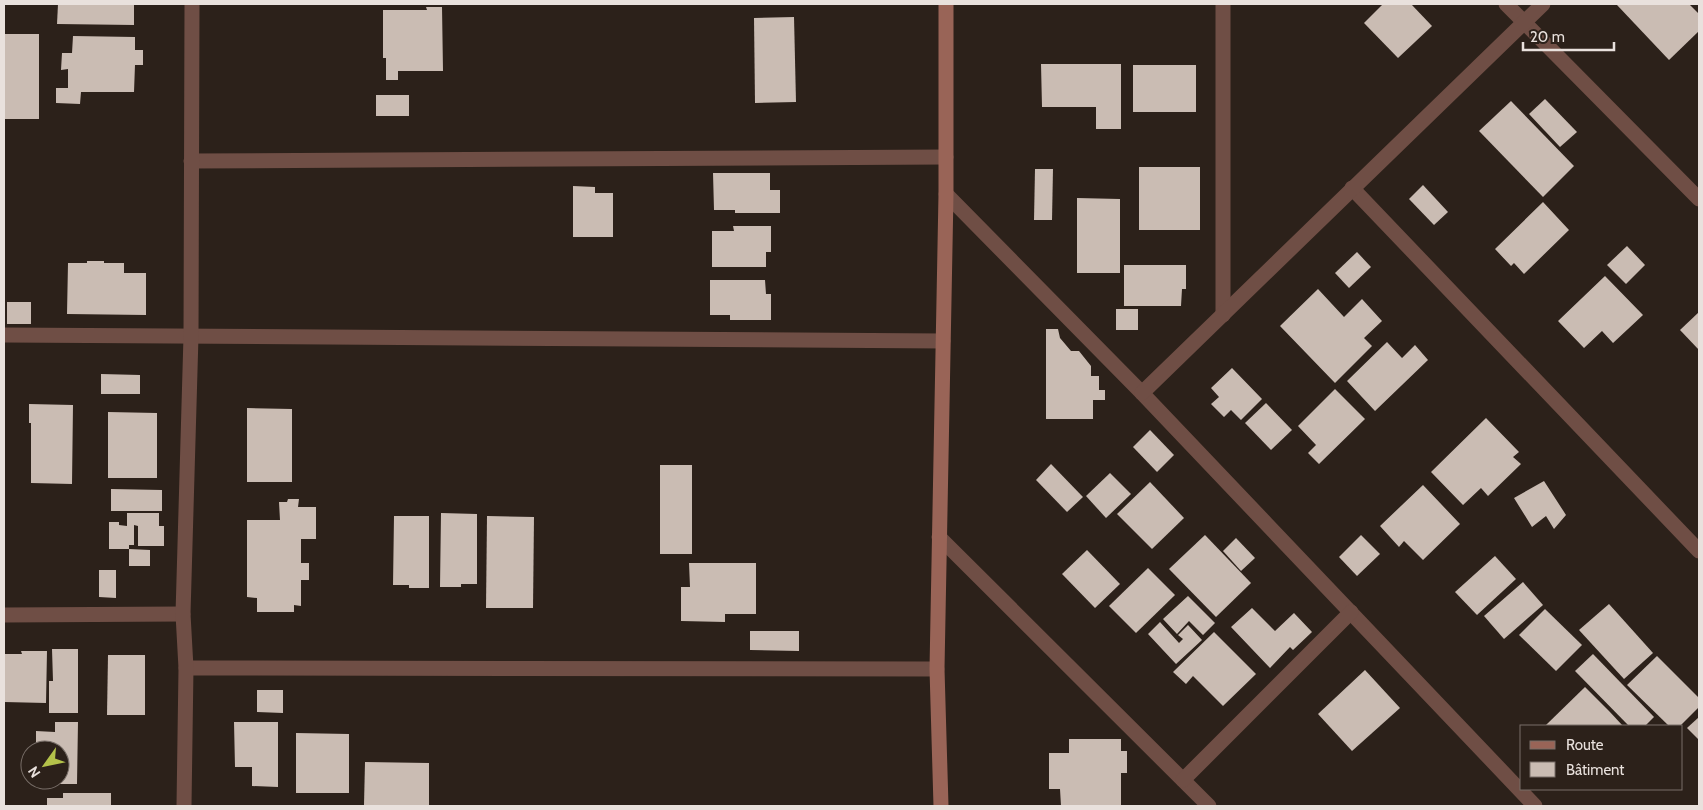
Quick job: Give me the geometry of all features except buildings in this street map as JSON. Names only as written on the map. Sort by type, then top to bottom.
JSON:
[{"type":"street","points":[[184,806],[186,668],[183,614],[191,336],[192,4]]},
{"type":"street","points":[[940,806],[938,669],[946,194],[946,4]]},
{"type":"street","points":[[1223,4],[1224,315]]},
{"type":"street","points":[[1506,4],[1699,199]]},
{"type":"street","points":[[1142,394],[1543,4]]},
{"type":"street","points":[[191,161],[946,157]]},
{"type":"street","points":[[1352,188],[1699,551]]},
{"type":"street","points":[[946,194],[1142,394],[1535,806]]},
{"type":"street","points":[[4,335],[943,340]]},
{"type":"street","points":[[939,538],[1210,806]]},
{"type":"street","points":[[1183,780],[1351,612]]},
{"type":"street","points":[[4,615],[183,614]]},
{"type":"street","points":[[186,668],[938,669]]}]
